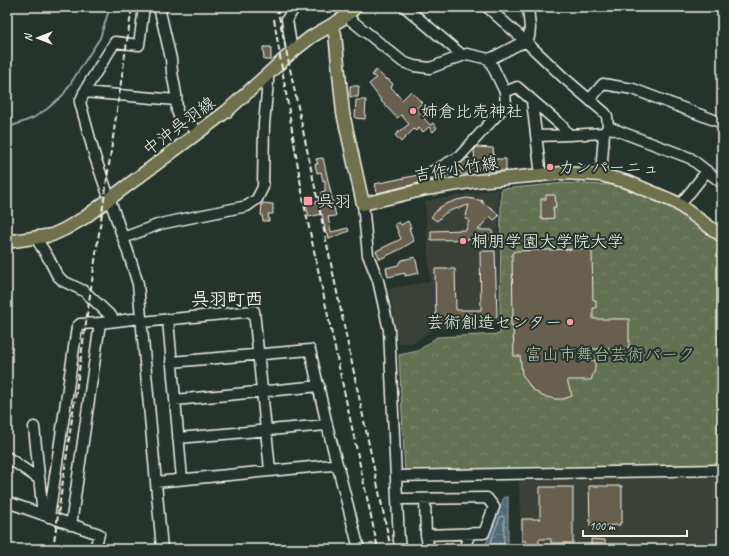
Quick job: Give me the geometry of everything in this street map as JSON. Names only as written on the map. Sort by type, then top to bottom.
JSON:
[{"type":"main road","name":"中沖呉羽線","points":[[7,242],[52,235],[84,218],[227,111],[310,37],[331,26],[356,7]]},
{"type":"main road","points":[[331,26],[335,34],[343,113],[362,204]]},
{"type":"main road","name":"吉作小竹線","points":[[362,204],[426,189],[476,181],[562,173],[601,175],[628,182],[662,196],[680,206],[722,236]]},
{"type":"street","points":[[144,7],[139,45],[115,42],[84,92],[80,102],[138,284],[162,549]]},
{"type":"street","points":[[159,7],[171,59],[179,116],[199,132]]},
{"type":"street","points":[[292,52],[287,19],[295,7]]},
{"type":"street","points":[[405,7],[462,55]]},
{"type":"street","points":[[487,7],[563,78],[605,113],[607,116],[601,175]]},
{"type":"street","points":[[346,16],[408,65],[430,68],[466,54],[489,59],[526,42],[529,37],[530,28],[528,7]]},
{"type":"street","points":[[426,189],[424,176],[459,157],[506,105],[504,92],[489,59]]},
{"type":"street","points":[[123,238],[160,224],[247,206],[257,199],[263,187],[268,75]]},
{"type":"street","points":[[590,99],[603,84],[633,89],[722,123]]},
{"type":"street","points":[[504,92],[517,87],[562,126],[569,135]]},
{"type":"street","points":[[84,92],[176,100]]},
{"type":"street","points":[[532,101],[541,176]]},
{"type":"street","points":[[537,136],[569,135],[606,130],[690,158],[722,182]]},
{"type":"street","points":[[680,206],[707,171]]},
{"type":"street","points":[[362,204],[368,255],[378,280],[389,330],[399,541],[401,549]]},
{"type":"street","points":[[36,238],[57,275],[63,282],[84,290],[112,317]]},
{"type":"street","points":[[46,516],[77,327],[80,324],[141,320],[168,320],[254,312],[270,470]]},
{"type":"street","points":[[168,320],[182,479]]},
{"type":"street","points":[[71,525],[100,323]]},
{"type":"street","points":[[171,362],[310,350],[327,425],[359,549]]},
{"type":"street","points":[[175,400],[318,386]]},
{"type":"street","points":[[178,438],[327,425]]},
{"type":"street","points":[[34,427],[39,479],[46,516]]},
{"type":"street","points":[[7,457],[39,479]]},
{"type":"street","points":[[156,482],[332,465],[339,468]]},
{"type":"street","points":[[396,476],[722,470]]},
{"type":"street","points":[[397,500],[487,498],[494,507],[484,533],[426,534]]},
{"type":"street","points":[[424,499],[426,534],[429,549]]},
{"type":"street","points":[[7,502],[99,534],[95,549]]},
{"type":"street","points":[[464,549],[470,533]]},
{"type":"shaded area","name":"桐朋学園大学院大学","points":[[498,189],[500,324],[434,329],[413,343],[398,343],[389,289],[430,281],[425,201]]},
{"type":"shaded area","points":[[722,477],[722,549],[521,549],[519,481]]},
{"type":"green space","name":"富山市舞台芸術パーク","points":[[565,183],[613,185],[654,199],[684,215],[722,243],[722,464],[405,472],[399,355],[418,351],[437,337],[500,334],[501,189]]},
{"type":"water","points":[[504,497],[508,497],[508,549],[484,549]]},
{"type":"building","points":[[263,47],[271,47],[271,60],[264,60]]},
{"type":"building","points":[[376,70],[393,84],[391,87],[402,100],[411,91],[422,103],[416,109],[430,125],[433,123],[437,128],[433,132],[429,127],[423,132],[419,128],[416,131],[414,129],[401,142],[395,135],[409,124],[401,115],[397,118],[381,101],[369,84],[376,78],[372,75]]},
{"type":"building","points":[[350,86],[359,86],[358,97],[350,97]]},
{"type":"building","points":[[356,100],[366,100],[365,119],[355,118]]},
{"type":"building","points":[[477,147],[493,148],[494,159],[506,159],[506,171],[482,171],[482,169],[470,170],[470,174],[461,174],[461,171],[431,181],[460,164],[468,157],[475,165],[474,150]]},
{"type":"building","points":[[323,158],[336,216],[328,217],[331,232],[348,228],[349,231],[329,239],[328,234],[326,234],[322,214],[309,217],[306,205],[319,201],[318,197],[322,196],[321,192],[325,191],[325,180],[323,181],[321,172],[317,173],[315,164],[318,164],[316,159]]},
{"type":"building","points":[[418,175],[419,183],[377,193],[375,184]]},
{"type":"building","points":[[546,195],[555,195],[556,207],[553,207],[554,218],[541,219],[541,199],[546,199]]},
{"type":"building","points":[[467,198],[484,201],[481,202],[493,209],[499,216],[494,220],[490,216],[478,230],[492,230],[493,239],[431,240],[431,231],[466,230],[469,220],[465,219],[469,205],[445,213],[437,221],[431,217],[440,207],[457,200]]},
{"type":"building","points":[[262,203],[273,204],[273,214],[268,214],[269,221],[263,221],[261,215]]},
{"type":"building","points":[[408,221],[414,241],[380,259],[376,251],[401,239],[395,224],[399,222],[401,225]]},
{"type":"building","name":"芸術創造センター","points":[[589,249],[592,253],[593,300],[596,300],[596,308],[593,308],[593,319],[629,319],[629,348],[591,349],[591,360],[595,360],[595,369],[591,380],[567,380],[572,396],[563,399],[555,399],[542,396],[531,388],[522,374],[520,356],[514,356],[513,325],[511,325],[511,317],[513,317],[512,255],[513,252],[516,251]]},
{"type":"building","points":[[480,251],[495,251],[497,316],[487,324],[483,321],[436,323],[435,269],[455,269],[456,310],[481,310]]},
{"type":"building","points":[[415,257],[419,273],[405,276],[405,273],[388,277],[386,268],[398,265],[402,260]]},
{"type":"building","points":[[589,486],[622,486],[622,522],[620,522],[620,525],[590,526]]},
{"type":"building","points":[[540,487],[573,487],[573,543],[551,543],[551,539],[539,539],[539,549],[526,549],[526,541],[522,541],[522,519],[540,519]]},
{"type":"building","points":[[591,539],[605,540],[605,549],[591,549]]},
{"type":"waterway","points":[[7,128],[33,118],[47,109],[63,95],[100,38],[110,7]]},
{"type":"railway","points":[[53,549],[132,7]]},
{"type":"railway","points":[[277,7],[391,549]]},
{"type":"railway","points":[[274,19],[304,204],[378,549]]},
{"type":"place","name":"姉倉比売神社","points":[[413,111]]},
{"type":"place","name":"カンパーニュ","points":[[550,167]]},
{"type":"place","name":"呉羽","points":[[308,201]]},
{"type":"place","name":"桐朋学園大学院大学","points":[[463,241]]},
{"type":"place","name":"芸術創造センター","points":[[570,322]]},
{"type":"district","name":"呉羽町西","points":[[227,299]]}]
